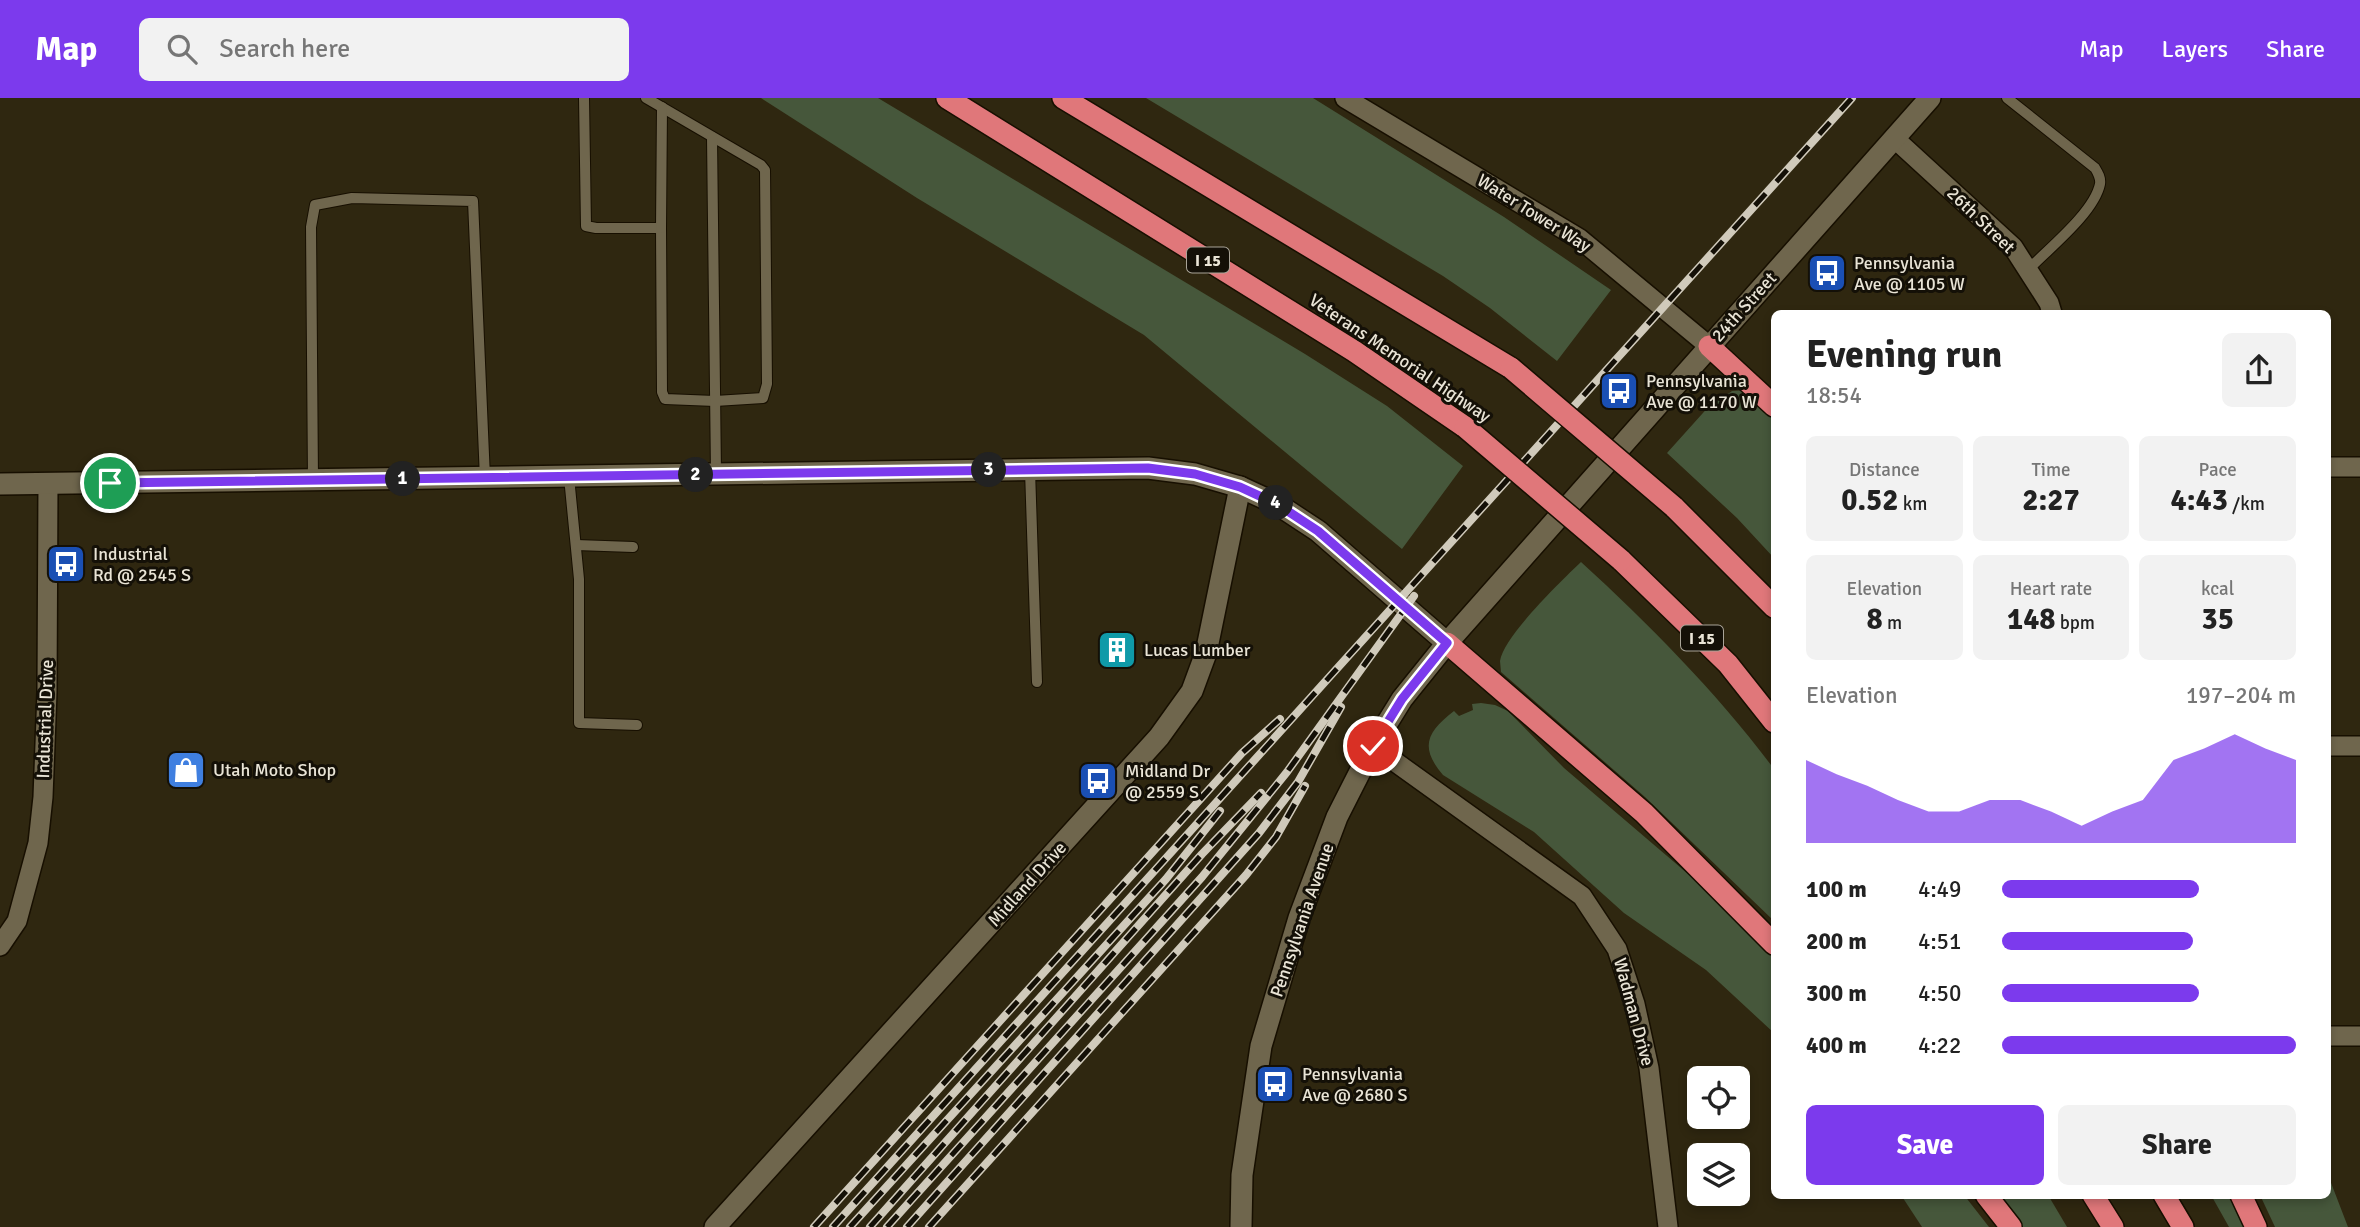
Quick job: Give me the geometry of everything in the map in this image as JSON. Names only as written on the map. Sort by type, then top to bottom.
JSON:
[{"type":"highway","name":"Veterans Memorial Highway","points":[[947,98],[1354,351],[1465,427],[1622,561],[1728,664],[1771,718]]},
{"type":"highway","points":[[1063,98],[1511,368],[1674,507],[1771,604]]},
{"type":"highway","points":[[1709,346],[1771,403]]},
{"type":"highway","points":[[1447,643],[1644,813],[1771,941]]},
{"type":"highway","points":[[1989,1199],[2011,1227]]},
{"type":"highway","points":[[2096,1199],[2113,1227]]},
{"type":"highway","points":[[2166,1199],[2183,1227]]},
{"type":"highway","points":[[2243,1199],[2256,1227]]},
{"type":"main road","name":"24th Street","points":[[1447,643],[1930,98]]},
{"type":"main road","points":[[0,484],[1148,468],[1195,474],[1240,487],[1277,504],[1318,531],[1447,643]]},
{"type":"main road","name":"Midland Drive","points":[[715,1227],[1160,737],[1192,691],[1206,653],[1240,487]]},
{"type":"main road","name":"Pennsylvania Avenue","points":[[1241,1227],[1242,1175],[1261,1046],[1299,918],[1337,817],[1373,746],[1402,699],[1447,643]]},
{"type":"street","name":"Water Tower Way","points":[[1345,98],[1580,239],[1709,346]]},
{"type":"street","name":"26th Street","points":[[1894,138],[2013,247],[2051,310]]},
{"type":"street","points":[[2331,467],[2360,467]]},
{"type":"street","name":"Industrial Drive","points":[[0,946],[17,921],[38,843],[43,797],[47,692],[48,484]]},
{"type":"street","name":"Wadman Drive","points":[[1373,746],[1582,896],[1618,949],[1635,1004],[1650,1068],[1668,1227]]},
{"type":"street","points":[[2331,746],[2360,746]]},
{"type":"street","points":[[2331,1036],[2360,1036]]},
{"type":"lane","points":[[584,98],[586,226],[662,228]]},
{"type":"lane","points":[[646,98],[662,107],[712,137],[761,165],[765,170],[766,392],[763,398],[673,401],[665,399],[662,392],[662,107]]},
{"type":"lane","points":[[2007,98],[2095,168],[2100,177],[2094,199],[2083,214],[2028,270]]},
{"type":"lane","points":[[712,137],[716,474]]},
{"type":"lane","points":[[313,481],[311,227],[315,205],[360,198],[473,201],[485,478]]},
{"type":"lane","points":[[1030,470],[1037,682]]},
{"type":"lane","points":[[569,477],[579,579],[579,723],[637,725]]},
{"type":"lane","points":[[576,545],[633,547]]},
{"type":"green space","points":[[761,98],[878,98],[1305,354],[1387,406],[1463,466],[1402,549],[1144,335],[917,198]]},
{"type":"green space","points":[[1146,98],[1313,98],[1504,217],[1611,290],[1557,361],[1490,308],[1443,276]]},
{"type":"green space","points":[[1747,390],[1771,412],[1771,555],[1737,518],[1667,453],[1720,394],[1724,397],[1732,391]]},
{"type":"green space","points":[[1581,562],[1682,661],[1771,765],[1771,918],[1645,797],[1501,672],[1500,661],[1504,650],[1522,623]]},
{"type":"green space","points":[[1472,704],[1495,705],[1508,711],[1564,768],[1701,885],[1769,951],[1771,1030],[1706,970],[1624,913],[1534,832],[1443,775],[1431,756],[1429,740],[1438,726],[1454,711],[1459,716],[1473,710]]},
{"type":"green space","points":[[2331,1183],[2348,1227],[2275,1227],[2262,1199],[2331,1199]]},
{"type":"green space","points":[[1904,1199],[1967,1199],[1989,1227],[1922,1227]]},
{"type":"green space","points":[[1999,1199],[2050,1199],[2067,1227],[2021,1227]]},
{"type":"green space","points":[[2213,1199],[2232,1199],[2244,1227],[2229,1227]]},
{"type":"railway","points":[[833,1227],[1852,98]]},
{"type":"railway","points":[[887,1227],[1202,877],[1287,772],[1414,596]]},
{"type":"railway","points":[[907,1227],[1259,833],[1298,782],[1341,707]]},
{"type":"railway","points":[[814,1227],[1242,753],[1280,719]]},
{"type":"railway","points":[[929,1227],[1246,875],[1276,837],[1305,786]]},
{"type":"railway","points":[[870,1227],[1202,854],[1261,793]]},
{"type":"railway","points":[[850,1227],[1166,879],[1220,811]]},
{"type":"place","name":"Pennsylvania Ave @ 1105 W","points":[[1827,273]]},
{"type":"place","name":"Pennsylvania Ave @ 1170 W","points":[[1619,391]]},
{"type":"place","name":"Industrial Rd @ 2545 S","points":[[66,564]]},
{"type":"place","name":"Lucas Lumber","points":[[1117,650]]},
{"type":"place","name":"Utah Moto Shop","points":[[186,770]]},
{"type":"place","name":"Midland Dr @ 2559 S","points":[[1098,781]]},
{"type":"place","name":"Pennsylvania Ave @ 2680 S","points":[[1275,1084]]},
{"type":"route","points":[[110,483],[1148,468],[1195,474],[1240,487],[1277,504],[1318,531],[1447,643],[1402,699],[1373,746]]}]
